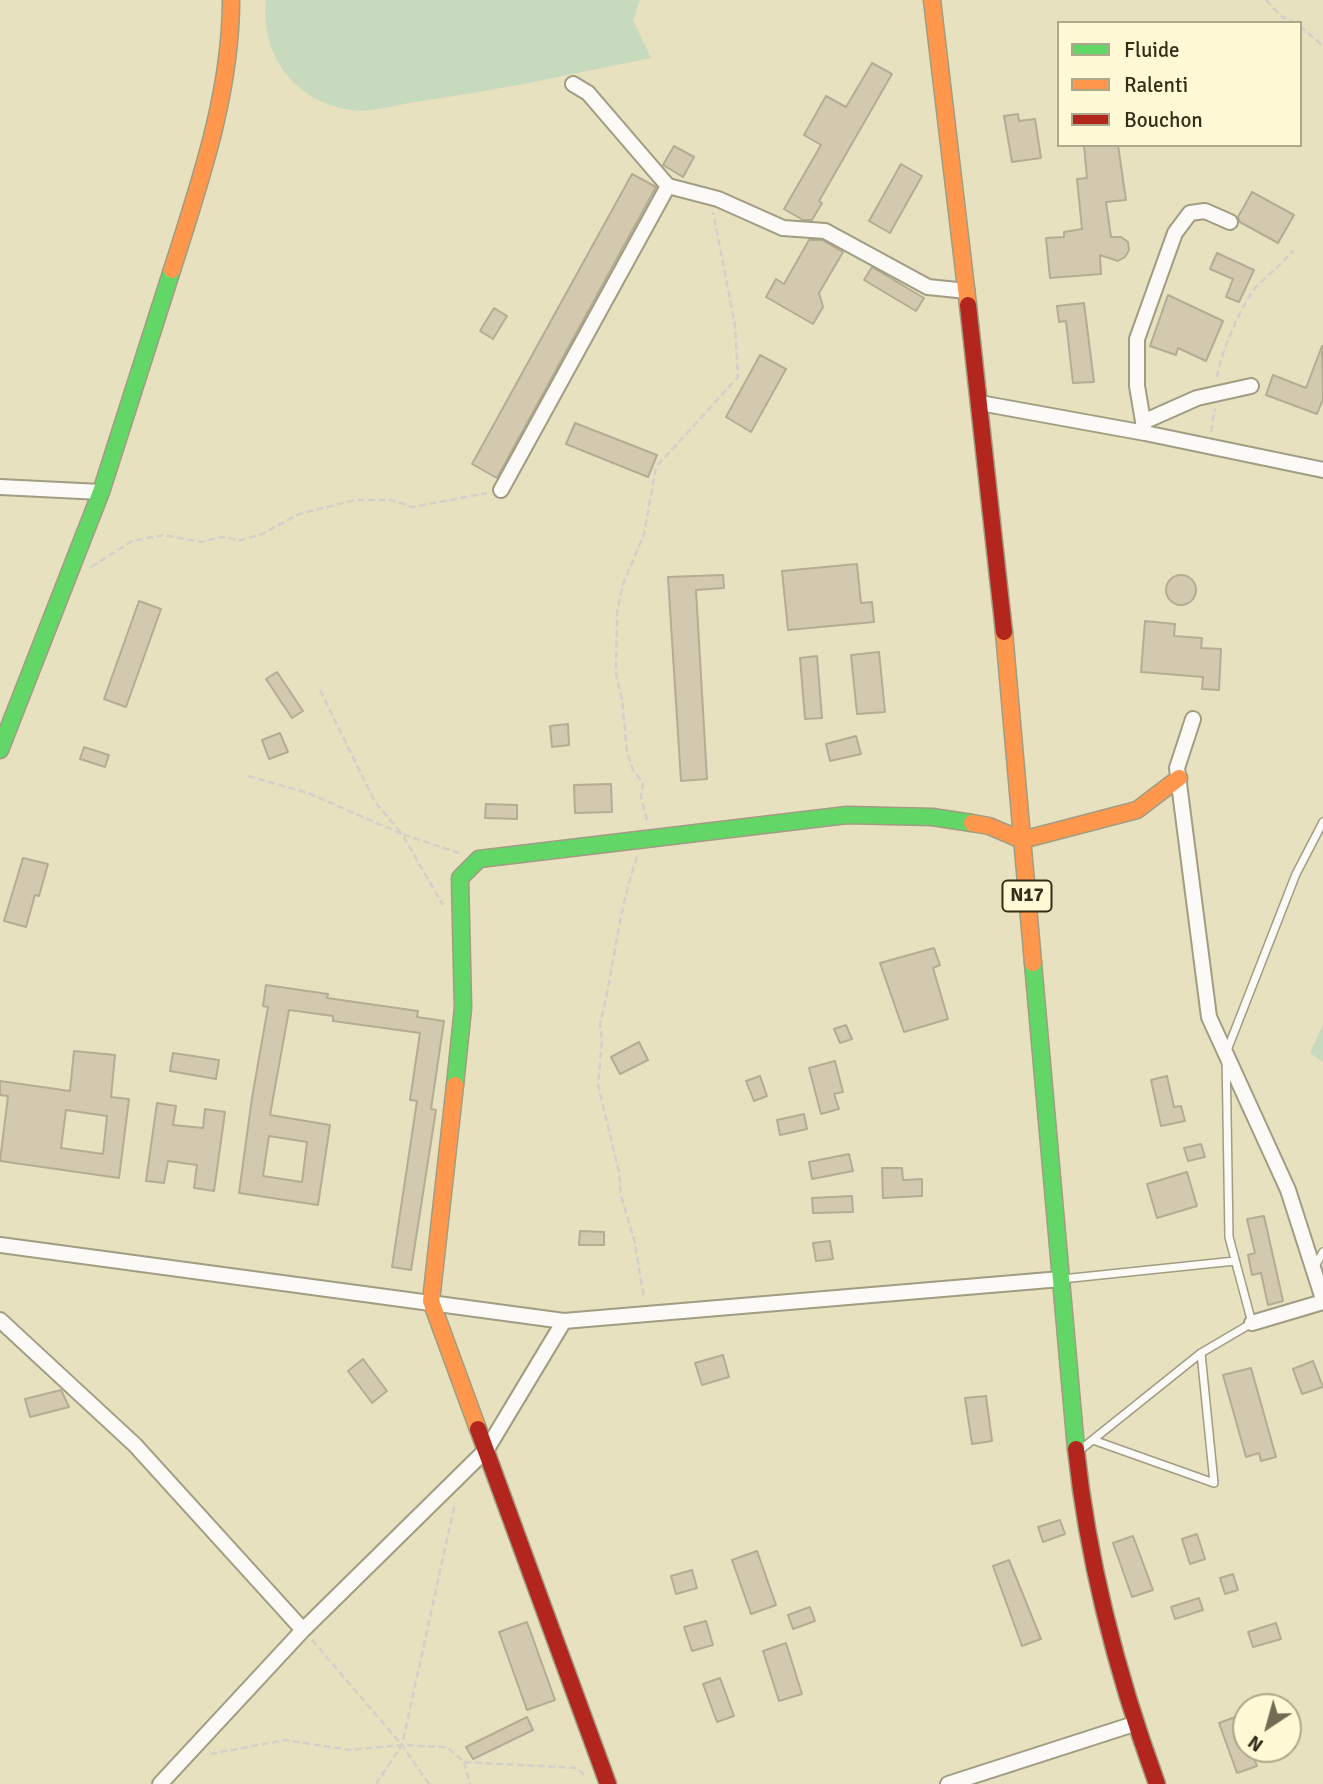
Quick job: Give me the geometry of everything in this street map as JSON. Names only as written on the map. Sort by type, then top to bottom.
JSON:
[{"type":"street","points":[[0,750],[101,492],[211,148],[231,38],[231,0]]},
{"type":"street","name":"N17","points":[[932,0],[980,404],[1076,1453],[1091,1556],[1114,1654],[1157,1784]]},
{"type":"street","points":[[573,84],[588,93],[668,187],[710,197],[783,228],[825,231],[928,287],[967,291]]},
{"type":"street","points":[[501,490],[668,187]]},
{"type":"street","points":[[1144,427],[1137,386],[1137,339],[1175,233],[1190,213],[1205,211],[1230,222]]},
{"type":"street","points":[[1144,427],[1196,398],[1251,386]]},
{"type":"street","points":[[980,404],[1144,427],[1208,446],[1323,470]]},
{"type":"street","points":[[0,487],[101,492]]},
{"type":"street","points":[[1193,719],[1177,768],[1209,1017],[1288,1190],[1323,1300],[1252,1323]]},
{"type":"street","points":[[607,1784],[431,1301],[463,1008],[460,878],[479,859],[847,815],[932,817],[989,825],[1022,840],[1137,810],[1179,778]]},
{"type":"street","points":[[0,1245],[564,1321],[1061,1279]]},
{"type":"street","points":[[0,1320],[135,1445],[303,1630]]},
{"type":"street","points":[[160,1784],[303,1630],[487,1449],[564,1321]]},
{"type":"street","points":[[947,1784],[1135,1724]]},
{"type":"lane","points":[[1076,1453],[1201,1353],[1252,1323],[1229,1237],[1226,1053],[1296,874],[1323,822]]},
{"type":"lane","points":[[1313,1268],[1323,1252]]},
{"type":"lane","points":[[1061,1279],[1235,1261]]},
{"type":"lane","points":[[1093,1440],[1214,1483],[1201,1353]]},
{"type":"path","points":[[1266,0],[1282,17],[1291,21]]},
{"type":"path","points":[[1302,28],[1323,46]]},
{"type":"path","points":[[646,1315],[634,1239],[621,1196],[620,1172],[598,1085],[602,1041],[600,1024],[621,928],[622,905],[644,839],[647,821],[641,797],[643,783],[633,770],[627,752],[622,699],[616,675],[617,612],[623,584],[644,534],[656,467],[738,377],[735,325],[710,197]]},
{"type":"path","points":[[1208,446],[1215,418],[1219,358],[1237,325],[1244,303],[1259,284],[1279,270],[1293,250]]},
{"type":"path","points":[[66,583],[132,541],[164,535],[201,542],[221,537],[241,540],[262,534],[299,514],[355,499],[391,500],[413,507],[434,506],[501,490]]},
{"type":"path","points":[[320,690],[375,802],[402,834],[448,915]]},
{"type":"path","points":[[248,776],[309,793],[402,834],[479,859]]},
{"type":"path","points":[[376,1784],[402,1745],[456,1500]]},
{"type":"path","points":[[303,1630],[402,1745],[429,1784]]},
{"type":"path","points":[[183,1759],[285,1740],[350,1750],[402,1745],[447,1747],[464,1762],[470,1784]]},
{"type":"path","points":[[464,1762],[577,1768],[586,1776]]},
{"type":"green space","points":[[266,0],[640,0],[633,20],[651,58],[474,93],[375,110],[351,110],[314,97],[298,87],[286,73],[269,40]]},
{"type":"green space","points":[[1323,1024],[1323,1062],[1310,1053]]},
{"type":"building","points":[[872,63],[892,74],[819,201],[822,203],[812,220],[803,220],[784,209],[821,145],[804,135],[826,96],[846,107]]},
{"type":"building","points":[[1018,114],[1019,121],[1035,119],[1041,158],[1012,162],[1004,116]]},
{"type":"building","points":[[674,146],[694,157],[683,177],[663,165]]},
{"type":"building","points":[[1084,147],[1118,147],[1126,200],[1106,202],[1111,237],[1121,237],[1128,242],[1129,250],[1125,257],[1118,261],[1100,255],[1101,274],[1050,278],[1046,238],[1064,237],[1064,232],[1082,229],[1077,179],[1087,178]]},
{"type":"building","points":[[901,164],[922,176],[890,233],[869,221]]},
{"type":"building","points":[[632,174],[656,187],[497,478],[472,464]]},
{"type":"building","points":[[1252,192],[1294,215],[1278,243],[1240,222],[1238,217]]},
{"type":"building","points":[[809,240],[822,240],[843,252],[819,293],[823,307],[813,324],[766,297],[776,279],[784,284]]},
{"type":"building","points":[[1217,253],[1254,270],[1239,302],[1226,297],[1233,279],[1210,269]]},
{"type":"building","points":[[872,267],[924,298],[916,311],[864,280]]},
{"type":"building","points":[[1168,295],[1223,321],[1206,361],[1178,348],[1176,355],[1150,346]]},
{"type":"building","points":[[1084,303],[1094,382],[1073,383],[1066,321],[1059,322],[1057,306]]},
{"type":"building","points":[[494,308],[507,316],[493,339],[480,331]]},
{"type":"building","points":[[1322,346],[1323,399],[1317,414],[1266,395],[1273,375],[1306,388]]},
{"type":"building","points":[[760,355],[786,369],[751,432],[726,417]]},
{"type":"building","points":[[575,423],[657,455],[648,477],[566,444]]},
{"type":"building","points":[[857,564],[861,603],[872,602],[874,622],[788,630],[782,571]]},
{"type":"building","points":[[723,575],[724,588],[696,590],[707,779],[681,781],[668,577]]},
{"type":"building","points":[[1181,575],[1187,576],[1195,584],[1195,596],[1187,604],[1181,605],[1175,604],[1167,596],[1166,590],[1167,584],[1175,576]]},
{"type":"building","points":[[139,601],[161,609],[126,707],[104,699]]},
{"type":"building","points":[[1145,621],[1175,624],[1174,636],[1202,638],[1201,648],[1221,649],[1219,690],[1202,689],[1203,677],[1141,672]]},
{"type":"building","points":[[879,652],[885,712],[857,714],[851,655]]},
{"type":"building","points":[[817,656],[822,718],[805,719],[800,658]]},
{"type":"building","points":[[277,672],[303,711],[292,718],[266,679]]},
{"type":"building","points":[[568,724],[569,745],[552,747],[550,726]]},
{"type":"building","points":[[280,733],[288,752],[269,759],[262,740]]},
{"type":"building","points":[[856,736],[861,754],[830,761],[826,744]]},
{"type":"building","points":[[84,747],[109,755],[105,767],[80,759]]},
{"type":"building","points":[[611,784],[612,812],[575,813],[574,785]]},
{"type":"building","points":[[486,804],[517,805],[517,819],[485,818]]},
{"type":"building","points":[[23,858],[48,864],[26,927],[4,921]]},
{"type":"building","points":[[934,948],[940,965],[933,968],[948,1019],[904,1032],[880,963]]},
{"type":"building","points":[[266,985],[328,994],[327,998],[418,1011],[417,1017],[444,1021],[431,1109],[436,1110],[411,1270],[392,1267],[417,1101],[410,1100],[420,1033],[333,1021],[333,1016],[289,1010],[270,1115],[330,1125],[318,1205],[239,1193],[268,1007],[263,1006]],"holes":[[[269,1136],[307,1142],[302,1182],[263,1176]]]},
{"type":"building","points":[[846,1025],[852,1039],[840,1043],[834,1029]]},
{"type":"building","points":[[639,1042],[648,1060],[620,1074],[611,1057]]},
{"type":"building","points":[[74,1051],[115,1055],[111,1097],[129,1099],[119,1178],[0,1161],[8,1096],[0,1095],[0,1081],[70,1091]],"holes":[[[66,1110],[107,1116],[103,1154],[61,1148]]]},
{"type":"building","points":[[173,1053],[219,1060],[216,1079],[170,1071]]},
{"type":"building","points":[[835,1061],[843,1092],[834,1094],[839,1109],[821,1114],[809,1068]]},
{"type":"building","points":[[760,1076],[767,1096],[754,1101],[746,1081]]},
{"type":"building","points":[[1167,1076],[1174,1107],[1181,1106],[1185,1121],[1161,1126],[1151,1080]]},
{"type":"building","points":[[157,1103],[176,1106],[173,1125],[203,1128],[205,1109],[225,1112],[214,1191],[194,1188],[197,1165],[168,1161],[164,1183],[146,1181]]},
{"type":"building","points":[[804,1114],[807,1129],[780,1135],[777,1120]]},
{"type":"building","points":[[1201,1144],[1205,1157],[1188,1161],[1184,1148]]},
{"type":"building","points":[[849,1154],[853,1171],[812,1179],[809,1162]]},
{"type":"building","points":[[882,1168],[902,1168],[903,1180],[922,1179],[922,1196],[883,1198]]},
{"type":"building","points":[[1187,1172],[1197,1206],[1157,1218],[1147,1184]]},
{"type":"building","points":[[852,1196],[853,1212],[813,1213],[812,1198]]},
{"type":"building","points":[[1264,1216],[1283,1301],[1268,1305],[1261,1273],[1252,1275],[1248,1255],[1255,1253],[1247,1219]]},
{"type":"building","points":[[580,1231],[604,1232],[604,1245],[579,1245]]},
{"type":"building","points":[[830,1241],[833,1259],[816,1261],[813,1243]]},
{"type":"building","points":[[723,1355],[729,1377],[702,1385],[695,1363]]},
{"type":"building","points":[[363,1359],[387,1391],[372,1403],[348,1371]]},
{"type":"building","points":[[1313,1361],[1323,1387],[1302,1394],[1293,1369]]},
{"type":"building","points":[[1251,1368],[1276,1457],[1261,1461],[1259,1453],[1246,1457],[1223,1375]]},
{"type":"building","points":[[61,1390],[69,1407],[30,1417],[25,1399]]},
{"type":"building","points":[[986,1396],[992,1441],[972,1444],[965,1398]]},
{"type":"building","points":[[1060,1520],[1065,1534],[1043,1542],[1038,1527]]},
{"type":"building","points":[[1197,1534],[1205,1559],[1190,1564],[1182,1539]]},
{"type":"building","points":[[1133,1536],[1153,1590],[1132,1597],[1113,1543]]},
{"type":"building","points":[[757,1551],[776,1605],[751,1614],[732,1560]]},
{"type":"building","points":[[1009,1560],[1041,1639],[1022,1646],[993,1566]]},
{"type":"building","points":[[692,1570],[697,1588],[676,1594],[671,1576]]},
{"type":"building","points":[[1233,1574],[1238,1590],[1225,1594],[1220,1578]]},
{"type":"building","points":[[1199,1598],[1203,1610],[1175,1619],[1171,1607]]},
{"type":"building","points":[[810,1607],[815,1621],[793,1629],[788,1615]]},
{"type":"building","points":[[706,1621],[713,1645],[692,1651],[684,1627]]},
{"type":"building","points":[[527,1622],[555,1700],[527,1710],[499,1632]]},
{"type":"building","points":[[1276,1623],[1281,1639],[1253,1647],[1248,1632]]},
{"type":"building","points":[[786,1643],[802,1694],[779,1701],[763,1651]]},
{"type":"building","points":[[720,1678],[734,1716],[717,1722],[703,1684]]},
{"type":"building","points":[[527,1717],[533,1730],[473,1759],[466,1747]]},
{"type":"building","points":[[1232,1718],[1232,1759],[1219,1723]]},
{"type":"building","points":[[1233,1763],[1256,1763],[1257,1766],[1237,1773]]},
{"type":"traffic: fast","points":[[0,750],[101,492],[172,270]]},
{"type":"traffic: fast","points":[[455,1085],[463,1008],[460,878],[479,859],[847,815],[932,817],[972,823]]},
{"type":"traffic: fast","points":[[1033,963],[1076,1449]]},
{"type":"traffic: slow","points":[[172,270],[203,170],[220,103],[230,35],[231,0]]},
{"type":"traffic: slow","points":[[932,0],[968,305]]},
{"type":"traffic: slow","points":[[1004,632],[1033,963]]},
{"type":"traffic: slow","points":[[972,823],[989,826],[1022,840],[1137,810],[1179,778]]},
{"type":"traffic: slow","points":[[455,1085],[431,1301],[478,1429]]},
{"type":"traffic: jam","points":[[968,305],[1004,632]]},
{"type":"traffic: jam","points":[[478,1429],[608,1784]]},
{"type":"traffic: jam","points":[[1076,1449],[1088,1534],[1106,1619],[1157,1784]]}]
